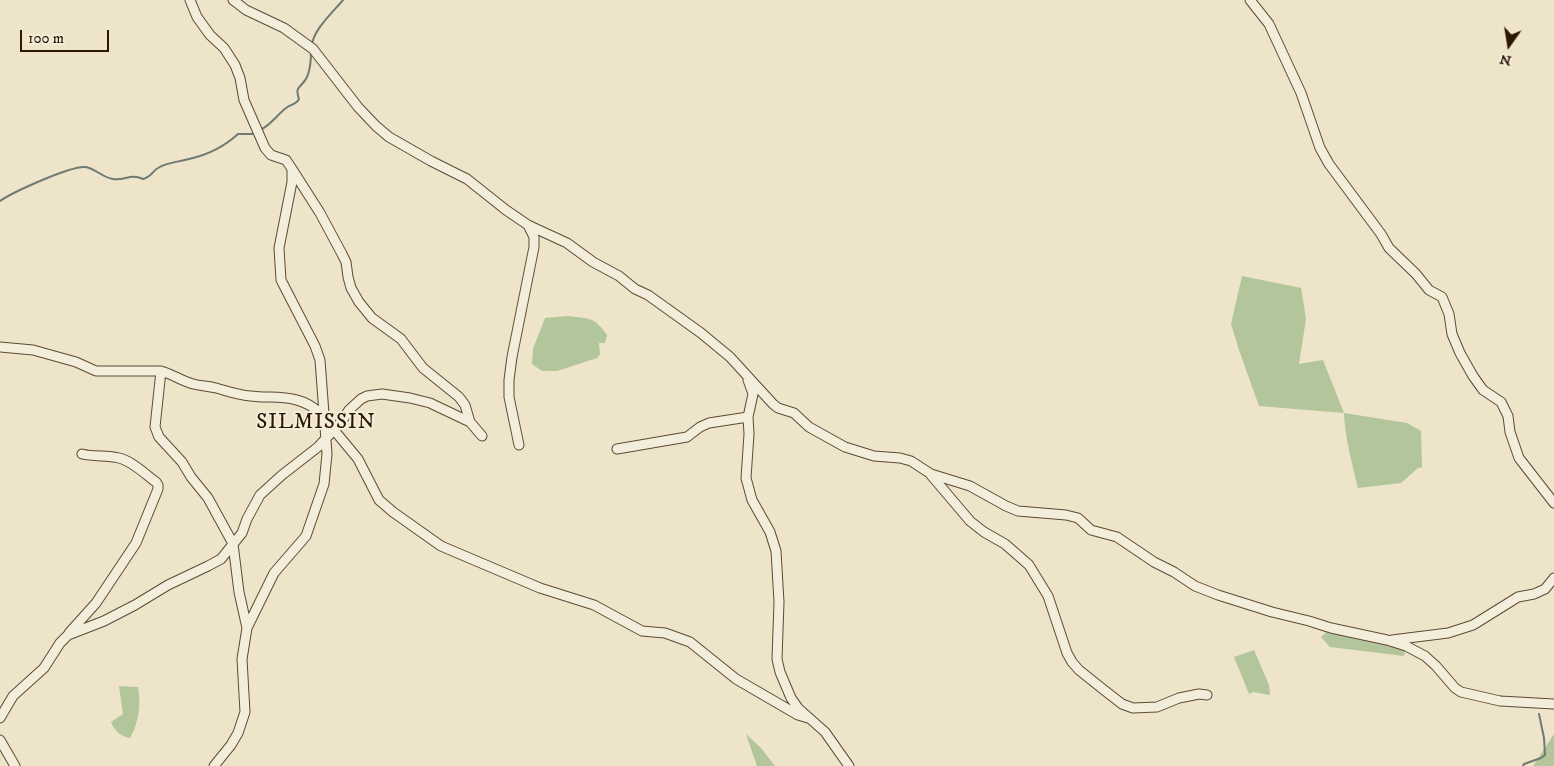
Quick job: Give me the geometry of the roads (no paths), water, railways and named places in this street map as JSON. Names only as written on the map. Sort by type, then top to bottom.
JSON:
[{"type":"street","points":[[190,0],[196,17],[210,35],[224,48],[235,65],[240,78],[244,100],[265,148],[271,155],[286,160],[320,213],[346,262],[351,288],[359,302],[372,318],[401,339],[424,368],[459,397],[465,405],[470,422]]},
{"type":"street","points":[[234,0],[246,10],[284,28],[313,49],[358,107],[388,137],[467,179],[528,225],[567,243],[635,288],[648,294],[701,333],[737,364],[745,375],[778,408],[794,413],[809,427],[845,447],[874,456],[908,460],[931,474],[970,486],[1018,511],[1066,515],[1078,518],[1087,528],[1117,537],[1195,586],[1218,595],[1272,612],[1406,646],[1425,656],[1461,692],[1500,701],[1554,704]]},
{"type":"street","points":[[1250,0],[1269,24],[1301,93],[1320,148],[1329,164],[1381,234],[1389,248],[1416,274],[1429,290],[1442,298],[1449,314],[1452,334],[1468,368],[1483,390],[1501,402],[1508,416],[1510,432],[1519,458],[1554,503]]},
{"type":"street","points":[[214,766],[238,733],[245,712],[242,659],[247,628],[274,573],[306,536],[324,484],[327,454],[320,360],[282,280],[280,266],[280,241],[292,182],[292,169]]},
{"type":"street","points":[[519,445],[510,397],[509,380],[534,247],[534,237],[528,225]]},
{"type":"street","points":[[0,347],[33,350],[76,362],[96,371],[161,371],[192,384],[237,394],[284,397],[304,401],[312,406],[358,459],[379,500],[441,546],[540,588],[594,605],[642,631],[664,633],[690,642],[736,679],[798,715],[808,718]]},
{"type":"street","points":[[161,371],[154,428],[159,437],[182,462],[208,498],[233,544],[237,585],[247,628]]},
{"type":"street","points":[[745,375],[753,394],[748,418],[747,487],[759,515],[770,532],[776,551],[779,602],[777,659],[780,672],[791,698],[798,708],[826,732],[849,766]]},
{"type":"street","points":[[68,634],[104,621],[168,585],[221,559],[242,532],[260,495],[318,447],[356,402],[367,396],[382,394],[401,396],[430,403],[470,422],[482,436]]},
{"type":"street","points":[[617,449],[686,437],[709,423],[748,418]]},
{"type":"street","points":[[0,718],[13,696],[44,668],[60,643],[96,603],[136,543],[158,489],[156,482],[126,460],[116,457],[82,454]]},
{"type":"street","points":[[931,474],[974,525],[1005,544],[1029,565],[1048,596],[1067,653],[1072,662],[1092,680],[1122,704],[1133,708],[1157,707],[1179,698],[1200,694],[1207,695]]},
{"type":"street","points":[[1387,640],[1448,633],[1473,625],[1518,597],[1534,594],[1544,589],[1554,578]]},
{"type":"street","points":[[0,740],[15,766]]},
{"type":"waterway","points":[[312,45],[313,39],[320,27],[343,0]]},
{"type":"waterway","points":[[260,130],[271,123],[286,108],[298,101],[297,91],[307,77],[311,52]]},
{"type":"waterway","points":[[0,201],[42,180],[78,168],[89,168],[113,179],[131,177],[143,179],[165,164],[196,157],[215,150],[238,134],[252,134],[256,132]]},
{"type":"waterway","points":[[1523,766],[1545,755],[1539,714]]},
{"type":"district","name":"SILMISSIN","points":[[316,424]]}]
